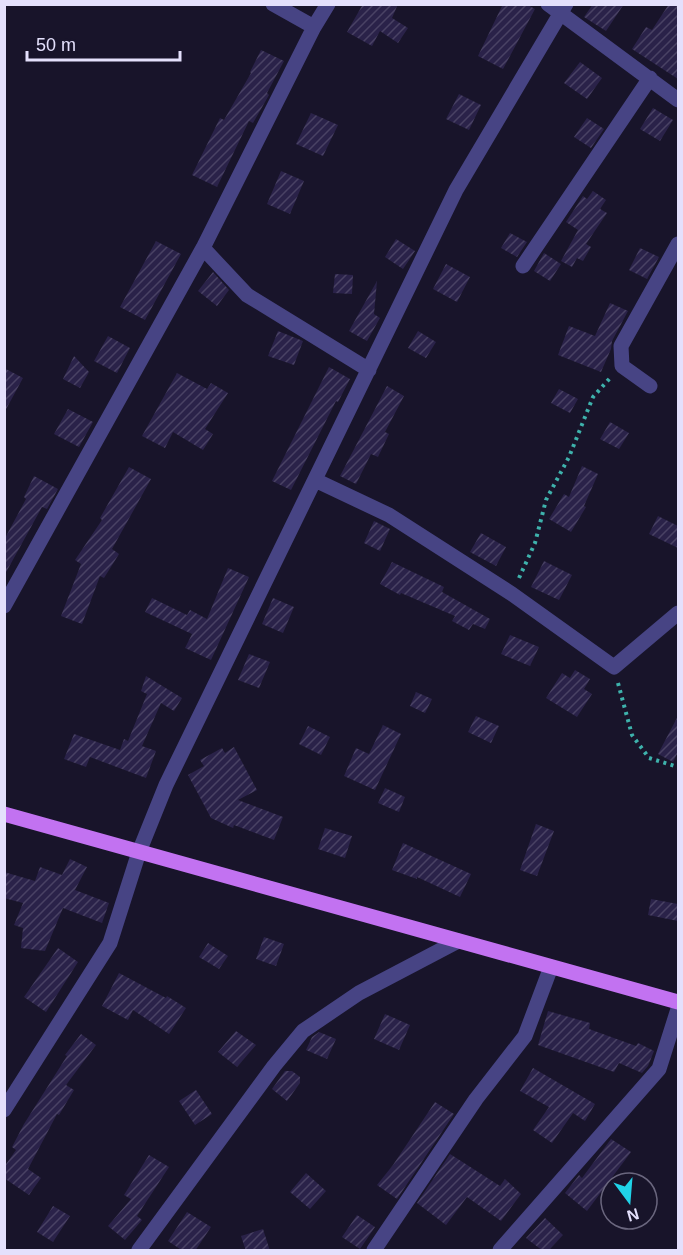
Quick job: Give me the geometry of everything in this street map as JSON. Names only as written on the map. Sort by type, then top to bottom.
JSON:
[{"type":"main road","points":[[4,814],[678,1002]]},
{"type":"street","points":[[273,4],[314,27]]},
{"type":"street","points":[[4,606],[203,248],[314,27],[328,4]]},
{"type":"street","points":[[548,4],[564,9],[678,100]]},
{"type":"street","points":[[4,1110],[110,944],[139,852],[166,785],[456,190],[564,9]]},
{"type":"street","points":[[523,266],[650,78]]},
{"type":"street","points":[[650,386],[622,366],[621,346],[678,244]]},
{"type":"street","points":[[203,248],[247,295],[369,370]]},
{"type":"street","points":[[315,480],[388,515],[512,594],[614,667],[678,613]]},
{"type":"street","points":[[139,1251],[274,1066],[303,1031],[358,993],[458,941]]},
{"type":"street","points":[[374,1251],[476,1099],[525,1036],[550,967]]},
{"type":"street","points":[[500,1251],[659,1069],[678,1009]]},
{"type":"path","points":[[512,594],[535,543],[546,500],[569,458],[593,397],[622,366]]},
{"type":"path","points":[[614,667],[632,735],[649,758],[678,767]]},
{"type":"building","points":[[363,4],[398,4],[392,18],[408,28],[398,43],[380,31],[372,46],[347,32]]},
{"type":"building","points":[[503,4],[526,4],[535,9],[503,69],[478,56]]},
{"type":"building","points":[[593,4],[624,4],[606,31],[584,17]]},
{"type":"building","points":[[669,4],[678,4],[678,79],[632,49],[646,27],[652,30]]},
{"type":"building","points":[[261,50],[284,61],[253,123],[249,121],[217,187],[192,175],[220,118],[224,120],[251,73]]},
{"type":"building","points":[[580,62],[602,78],[587,99],[564,83]]},
{"type":"building","points":[[459,94],[481,105],[469,130],[446,119]]},
{"type":"building","points":[[653,108],[673,120],[660,141],[640,129]]},
{"type":"building","points":[[311,113],[338,125],[323,156],[296,144]]},
{"type":"building","points":[[587,118],[604,129],[591,148],[574,137]]},
{"type":"building","points":[[281,171],[304,181],[290,214],[267,204]]},
{"type":"building","points":[[593,191],[606,200],[600,209],[607,213],[586,244],[591,247],[583,261],[577,258],[572,267],[561,261],[578,230],[566,222],[583,196],[587,199]]},
{"type":"building","points":[[510,233],[527,242],[517,257],[501,248]]},
{"type":"building","points":[[396,239],[415,251],[403,269],[385,257]]},
{"type":"building","points":[[156,241],[181,254],[145,320],[120,307]]},
{"type":"building","points":[[640,248],[659,257],[647,279],[629,270]]},
{"type":"building","points":[[544,253],[561,264],[550,281],[534,271]]},
{"type":"building","points":[[446,264],[470,277],[457,302],[433,289]]},
{"type":"building","points":[[213,272],[229,290],[217,306],[198,291]]},
{"type":"building","points":[[335,274],[353,275],[352,294],[333,293]]},
{"type":"building","points":[[377,281],[374,314],[380,318],[367,341],[349,331]]},
{"type":"building","points":[[610,303],[628,311],[612,341],[601,372],[558,355],[569,326],[595,336]]},
{"type":"building","points":[[278,331],[303,341],[294,365],[268,356]]},
{"type":"building","points":[[418,331],[436,342],[426,358],[408,348]]},
{"type":"building","points":[[108,336],[130,348],[117,373],[94,361]]},
{"type":"building","points":[[74,356],[89,372],[80,388],[63,379]]},
{"type":"building","points":[[329,367],[350,379],[338,402],[336,401],[291,490],[272,481]]},
{"type":"building","points":[[4,368],[23,378],[4,413]]},
{"type":"building","points":[[177,373],[207,389],[211,383],[228,393],[205,429],[213,434],[203,450],[173,432],[165,448],[142,436]]},
{"type":"building","points":[[387,386],[404,396],[385,432],[389,434],[378,457],[371,454],[356,484],[340,476]]},
{"type":"building","points":[[559,389],[578,399],[570,413],[551,403]]},
{"type":"building","points":[[68,409],[93,422],[79,447],[54,434]]},
{"type":"building","points":[[610,422],[629,433],[619,449],[600,439]]},
{"type":"building","points":[[582,466],[598,474],[584,506],[586,507],[571,532],[549,519],[564,494],[569,497]]},
{"type":"building","points":[[129,467],[151,479],[112,549],[119,554],[104,578],[100,576],[82,624],[61,616],[81,564],[75,560],[102,520],[100,518]]},
{"type":"building","points":[[34,476],[58,489],[47,509],[42,507],[4,576],[4,540],[26,499],[24,497]]},
{"type":"building","points":[[658,516],[678,526],[678,548],[649,534]]},
{"type":"building","points":[[374,521],[390,529],[380,551],[364,543]]},
{"type":"building","points":[[481,533],[506,547],[496,566],[470,552]]},
{"type":"building","points":[[544,561],[572,575],[559,600],[531,587]]},
{"type":"building","points":[[392,562],[444,587],[442,592],[490,619],[485,629],[473,624],[469,630],[452,621],[455,616],[401,593],[400,595],[380,584]]},
{"type":"building","points":[[228,568],[249,577],[211,660],[185,648],[192,634],[145,612],[152,598],[187,615],[190,610],[207,619]]},
{"type":"building","points":[[273,598],[294,607],[283,633],[262,624]]},
{"type":"building","points":[[510,635],[539,647],[530,666],[501,654]]},
{"type":"building","points":[[249,654],[270,662],[259,688],[238,680]]},
{"type":"building","points":[[575,670],[590,679],[584,689],[592,694],[577,717],[546,698],[562,673],[570,678]]},
{"type":"building","points":[[146,676],[182,698],[174,711],[161,703],[142,746],[156,751],[146,778],[90,757],[86,767],[64,759],[74,734],[120,750],[124,739],[128,741],[147,694],[141,691]]},
{"type":"building","points":[[416,692],[432,699],[425,713],[410,706]]},
{"type":"building","points":[[476,716],[499,726],[491,743],[468,732]]},
{"type":"building","points":[[678,716],[678,752],[673,762],[658,754]]},
{"type":"building","points":[[383,725],[401,734],[375,790],[344,776],[356,748],[369,754]]},
{"type":"building","points":[[308,726],[330,737],[321,755],[299,744]]},
{"type":"building","points":[[234,747],[257,790],[238,800],[283,817],[274,840],[234,825],[233,828],[211,818],[188,775],[204,766],[200,760],[222,748],[225,753]]},
{"type":"building","points":[[385,788],[405,797],[399,812],[378,803]]},
{"type":"building","points":[[536,824],[554,831],[537,876],[520,870]]},
{"type":"building","points":[[325,828],[352,836],[345,858],[318,849]]},
{"type":"building","points":[[403,843],[471,874],[460,897],[417,877],[417,879],[392,870]]},
{"type":"building","points":[[70,859],[87,867],[75,890],[109,903],[102,923],[63,908],[45,951],[21,948],[23,928],[14,925],[23,903],[4,898],[4,872],[35,881],[40,867],[62,875]]},
{"type":"building","points":[[651,899],[678,904],[678,921],[648,915]]},
{"type":"building","points":[[264,937],[284,944],[276,966],[256,959]]},
{"type":"building","points":[[208,943],[228,956],[219,969],[199,957]]},
{"type":"building","points":[[58,948],[78,962],[46,1012],[24,997]]},
{"type":"building","points":[[119,973],[166,998],[167,996],[186,1008],[169,1034],[133,1010],[128,1020],[102,1006]]},
{"type":"building","points":[[548,1011],[590,1023],[589,1029],[636,1046],[638,1043],[654,1051],[648,1066],[642,1073],[619,1063],[614,1072],[538,1045]]},
{"type":"building","points":[[385,1014],[410,1025],[399,1050],[374,1039]]},
{"type":"building","points":[[236,1031],[256,1045],[237,1067],[218,1052]]},
{"type":"building","points":[[319,1032],[336,1039],[327,1059],[306,1050],[312,1037]]},
{"type":"building","points":[[81,1034],[96,1045],[66,1085],[74,1090],[59,1115],[57,1114],[28,1169],[41,1178],[29,1195],[4,1178],[4,1167],[16,1150],[12,1147],[24,1124],[67,1056],[65,1055]]},
{"type":"building","points":[[533,1068],[595,1104],[585,1121],[573,1113],[552,1143],[533,1130],[549,1107],[520,1091]]},
{"type":"building","points":[[285,1071],[292,1071],[300,1077],[300,1083],[287,1101],[272,1089]]},
{"type":"building","points":[[196,1090],[212,1114],[195,1125],[179,1101]]},
{"type":"building","points":[[435,1102],[454,1114],[397,1199],[377,1185]]},
{"type":"building","points":[[611,1139],[631,1152],[617,1171],[599,1171],[599,1195],[587,1211],[565,1193],[579,1175],[582,1178]]},
{"type":"building","points":[[450,1154],[500,1186],[505,1179],[521,1194],[501,1221],[467,1197],[446,1225],[417,1203]]},
{"type":"building","points":[[149,1155],[169,1167],[137,1216],[142,1220],[125,1240],[108,1226],[131,1199],[124,1195]]},
{"type":"building","points":[[306,1173],[326,1191],[310,1209],[290,1192]]},
{"type":"building","points":[[53,1206],[70,1216],[53,1242],[37,1232]]},
{"type":"building","points":[[187,1212],[211,1227],[195,1251],[183,1251],[168,1241]]},
{"type":"building","points":[[357,1215],[375,1227],[360,1249],[342,1237]]},
{"type":"building","points":[[545,1218],[563,1235],[548,1251],[543,1251],[526,1238]]},
{"type":"building","points":[[263,1229],[270,1251],[246,1251],[241,1236]]}]
